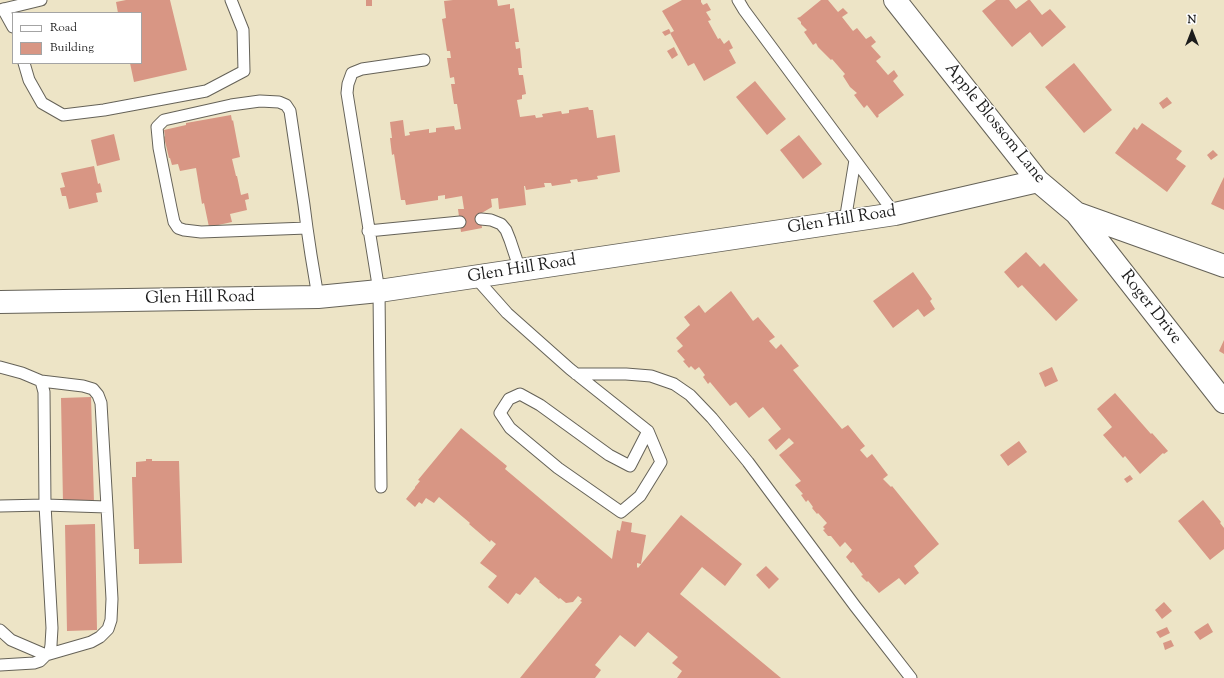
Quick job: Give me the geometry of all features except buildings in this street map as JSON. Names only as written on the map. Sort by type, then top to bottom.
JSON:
[{"type":"street","name":"Apple Blossom Lane","points":[[895,0],[1038,182],[1076,213],[1224,266]]},
{"type":"street","name":"Glen Hill Road","points":[[0,302],[318,297],[379,292],[895,214],[1038,182]]},
{"type":"street","name":"Roger Drive","points":[[1076,213],[1224,402]]},
{"type":"lane","points":[[12,26],[1,9],[41,0]]},
{"type":"lane","points":[[24,64],[29,80],[42,103],[63,115],[104,110],[206,91],[244,71],[243,30],[231,0]]},
{"type":"lane","points":[[738,0],[895,214]]},
{"type":"lane","points":[[381,487],[379,292],[347,93],[348,84],[352,73],[362,69],[424,60]]},
{"type":"lane","points":[[307,228],[201,232],[178,228],[174,222],[157,135],[157,127],[164,120],[231,105],[260,102],[279,102],[286,105],[290,111],[318,297]]},
{"type":"lane","points":[[845,221],[855,160]]},
{"type":"lane","points":[[481,220],[491,220],[501,224],[506,230],[520,270]]},
{"type":"lane","points":[[368,231],[460,222]]},
{"type":"lane","points":[[475,277],[506,313],[576,374],[648,431],[661,462],[640,496],[621,512],[558,468],[510,428],[500,413],[509,398],[520,394],[540,405],[609,455],[630,466],[648,431]]},
{"type":"lane","points":[[0,367],[22,373],[41,381],[83,386],[93,389],[98,394],[101,403],[112,599],[111,620],[108,629],[100,637],[91,642],[46,655],[11,640],[0,630]]},
{"type":"lane","points":[[576,374],[626,374],[651,376],[674,384],[690,394],[748,462],[855,606],[911,678]]},
{"type":"lane","points":[[0,664],[34,663],[40,661],[50,651],[51,645],[52,628],[45,505],[44,392],[41,381]]},
{"type":"lane","points":[[0,506],[45,505],[107,507]]}]
